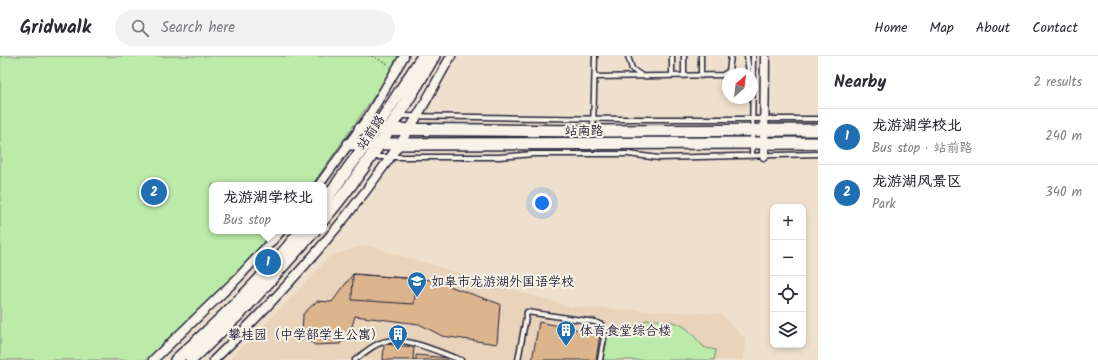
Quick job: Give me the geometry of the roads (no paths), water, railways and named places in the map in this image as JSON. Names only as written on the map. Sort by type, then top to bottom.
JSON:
[{"type":"street","points":[[322,182],[349,157],[349,144],[360,129],[377,116],[404,56]]},
{"type":"street","name":"站前路","points":[[327,197],[349,157],[366,144],[376,129],[377,116],[423,56]]},
{"type":"street","name":"站前路","points":[[327,215],[380,144],[434,56]]},
{"type":"street","points":[[214,360],[288,285],[339,226],[410,128],[451,56]]},
{"type":"street","points":[[764,156],[765,56]]},
{"type":"street","name":"站南路","points":[[360,129],[410,128],[593,131],[818,130]]},
{"type":"street","name":"站南路","points":[[349,144],[818,143]]},
{"type":"street","points":[[154,360],[238,278],[278,234]]},
{"type":"street","points":[[176,360],[240,300],[299,234]]},
{"type":"street","points":[[191,360],[245,308],[311,234]]},
{"type":"lane","points":[[593,131],[595,56]]},
{"type":"lane","points":[[628,56],[632,69],[642,76]]},
{"type":"lane","points":[[672,56],[672,76]]},
{"type":"lane","points":[[684,56],[684,76]]},
{"type":"lane","points":[[701,56],[701,76]]},
{"type":"lane","points":[[595,77],[723,75],[729,71],[731,56]]},
{"type":"lane","points":[[747,56],[748,68]]},
{"type":"lane","points":[[753,56],[753,68]]},
{"type":"lane","points":[[752,104],[752,156]]},
{"type":"lane","points":[[377,116],[818,119]]},
{"type":"lane","points":[[349,157],[499,157],[533,154],[628,154],[659,158],[818,154]]},
{"type":"lane","points":[[518,360],[527,312],[595,322],[602,325],[605,331],[600,360]]},
{"type":"lane","points":[[355,360],[375,346],[387,341],[412,342],[461,360]]},
{"type":"place","name":"龙游湖风景区","points":[[154,192]]},
{"type":"place","name":"龙游湖学校北","points":[[268,262]]},
{"type":"place","name":"如皋市龙游湖外国语学校","points":[[417,298]]},
{"type":"place","name":"体育食堂综合楼","points":[[566,347]]},
{"type":"place","name":"攀桂园（中学部学生公寓）","points":[[398,351]]}]
